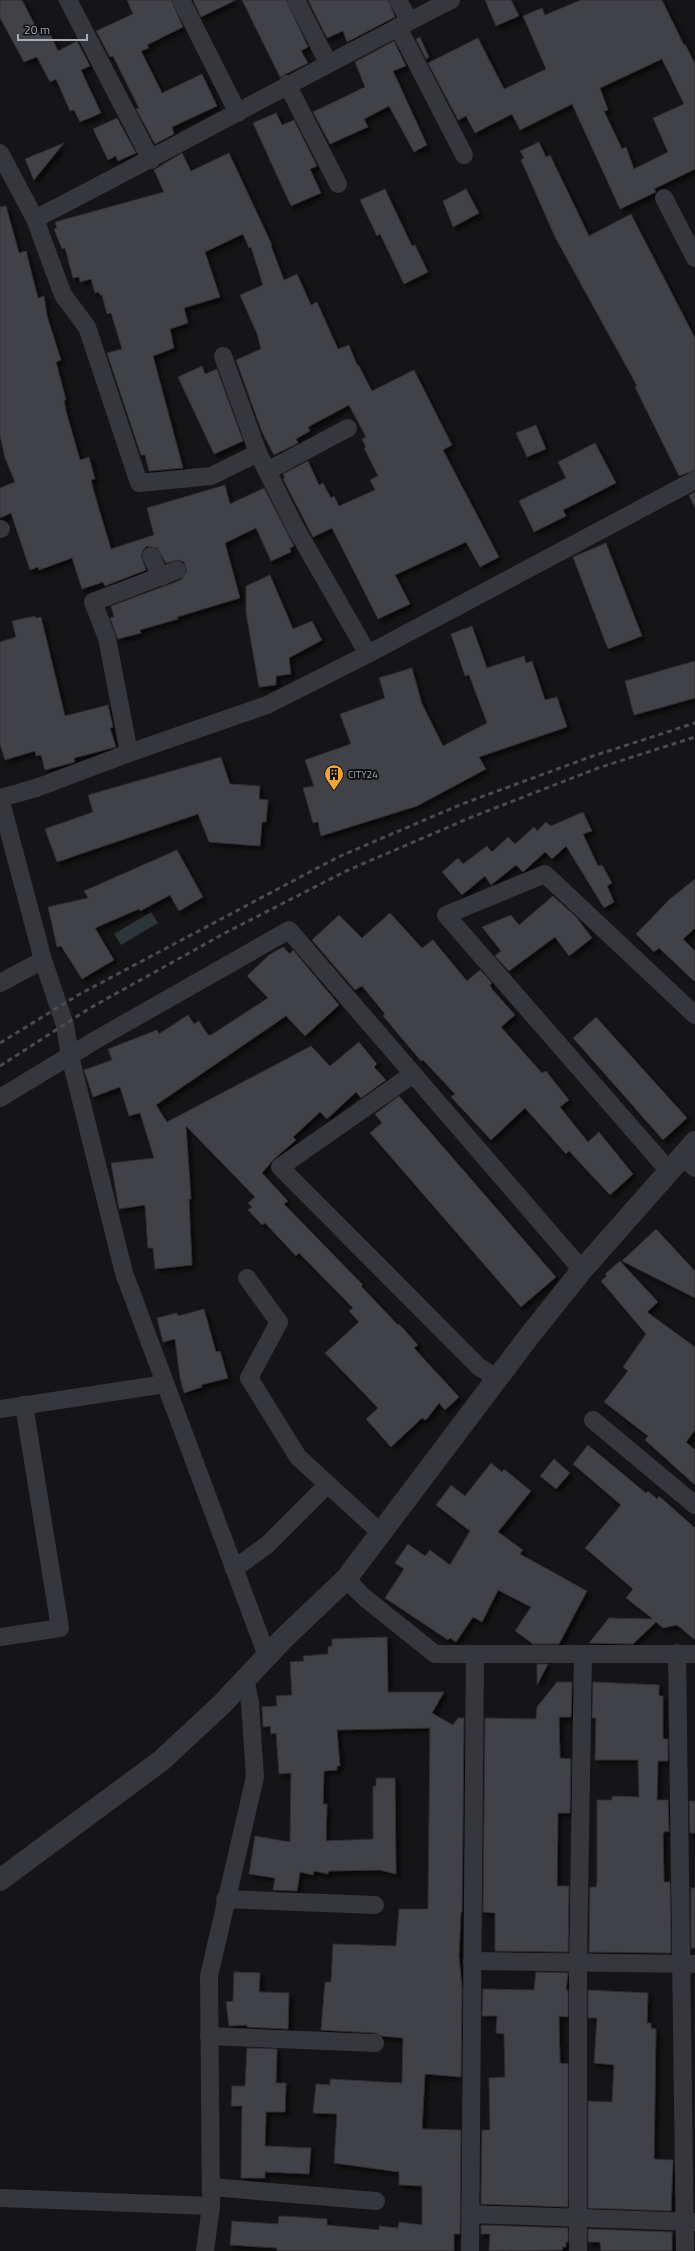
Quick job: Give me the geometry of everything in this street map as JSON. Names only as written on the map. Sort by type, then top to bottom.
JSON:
[{"type":"street","points":[[68,0],[151,160]]},
{"type":"street","points":[[181,0],[238,113]]},
{"type":"street","points":[[296,0],[328,63]]},
{"type":"street","points":[[398,0],[403,24],[464,155]]},
{"type":"street","points":[[35,218],[151,160],[288,84],[451,0]]},
{"type":"street","points":[[288,84],[338,184]]},
{"type":"street","points":[[0,153],[35,218],[63,295],[87,327],[139,483],[211,476],[258,453]]},
{"type":"street","points":[[664,198],[695,258]]},
{"type":"street","points":[[224,356],[258,453],[267,472],[295,528],[368,654]]},
{"type":"street","points":[[267,472],[348,428]]},
{"type":"street","points":[[267,1656],[124,1273],[70,1056],[65,1024],[43,960],[0,798],[36,788],[267,704],[368,654],[695,480]]},
{"type":"street","points":[[129,754],[107,638],[93,602],[169,574],[151,556]]},
{"type":"street","points":[[0,1880],[162,1760],[222,1704],[267,1656],[346,1579],[497,1378],[582,1270],[685,1159],[446,914],[545,874],[695,1015]]},
{"type":"street","points":[[0,1098],[289,930],[582,1270]]},
{"type":"street","points":[[0,983],[43,960]]},
{"type":"street","points":[[413,1074],[280,1167],[479,1367],[497,1378]]},
{"type":"street","points":[[247,1278],[279,1322],[249,1378],[298,1457],[381,1533]]},
{"type":"street","points":[[0,1409],[165,1384]]},
{"type":"street","points":[[0,1637],[60,1628],[24,1405]]},
{"type":"street","points":[[593,1420],[695,1506]]},
{"type":"street","points":[[234,1569],[267,1545],[327,1485]]},
{"type":"street","points":[[346,1579],[365,1598],[435,1654],[695,1654]]},
{"type":"street","points":[[677,1653],[688,1964],[690,2222],[685,2251]]},
{"type":"street","points":[[470,2251],[475,1654]]},
{"type":"street","points":[[578,2251],[578,1962],[583,1654]]},
{"type":"street","points":[[205,2251],[211,2206],[209,1976],[225,1899],[255,1777],[250,1703],[247,1688],[242,1682]]},
{"type":"street","points":[[225,1899],[375,1905]]},
{"type":"street","points":[[472,1961],[688,1964]]},
{"type":"street","points":[[209,2036],[375,2043]]},
{"type":"street","points":[[211,2187],[376,2201]]},
{"type":"street","points":[[0,2198],[211,2206]]},
{"type":"street","points":[[471,2214],[690,2222]]},
{"type":"shaded area","points":[[151,912],[158,923],[121,945],[114,934]]},
{"type":"building","points":[[0,0],[22,0],[39,33],[48,29],[58,51],[77,41],[90,66],[81,70],[101,113],[80,122],[74,110],[70,111],[56,79],[50,82],[37,57],[24,62],[0,18]]},
{"type":"building","points":[[127,0],[171,0],[183,27],[147,45],[149,48],[141,51],[162,93],[202,74],[217,106],[172,127],[174,134],[155,144],[136,109],[139,108],[113,56],[110,57],[96,31],[133,14]]},
{"type":"building","points":[[193,0],[236,0],[201,17]]},
{"type":"building","points":[[242,0],[286,0],[308,47],[301,51],[308,63],[280,77]]},
{"type":"building","points":[[308,0],[388,0],[395,17],[347,42],[343,31],[327,38]]},
{"type":"building","points":[[485,0],[511,0],[519,16],[496,26]]},
{"type":"building","points":[[581,0],[662,0],[695,64],[695,169],[654,189],[656,192],[620,209],[572,104],[520,130],[512,114],[475,133],[466,116],[458,120],[428,63],[478,38],[504,89],[546,69],[523,16],[542,8],[545,15]],"holes":[[[662,59],[684,104],[653,118],[668,152],[634,169],[626,147],[622,149],[604,111],[608,110],[600,88]]]},
{"type":"building","points":[[420,37],[429,57],[426,59],[416,39]]},
{"type":"building","points":[[394,41],[406,66],[393,71],[427,145],[414,152],[389,106],[364,119],[368,127],[330,144],[313,112],[365,87],[355,62]]},
{"type":"building","points":[[276,113],[282,125],[294,120],[317,166],[310,169],[321,193],[291,206],[253,123]]},
{"type":"building","points":[[117,118],[136,153],[118,161],[116,156],[108,160],[93,129]]},
{"type":"building","points":[[539,142],[546,157],[550,155],[589,236],[631,214],[695,338],[695,470],[679,476],[635,387],[637,386],[555,237],[521,160],[524,158],[520,151]]},
{"type":"building","points":[[64,143],[34,180],[25,159]]},
{"type":"building","points":[[182,153],[191,171],[229,153],[272,245],[271,246],[284,280],[297,274],[311,305],[317,302],[338,349],[349,345],[357,365],[358,364],[372,391],[414,370],[452,445],[443,450],[499,557],[480,567],[466,542],[395,575],[410,604],[378,619],[332,528],[313,537],[283,479],[285,478],[283,474],[308,461],[319,485],[323,483],[331,498],[334,496],[339,506],[375,490],[370,480],[378,476],[364,448],[366,447],[362,439],[366,437],[349,405],[308,427],[310,431],[296,439],[298,443],[274,455],[262,432],[236,360],[261,349],[257,334],[240,295],[263,285],[251,247],[249,248],[243,234],[205,252],[220,297],[184,308],[188,323],[170,329],[174,348],[153,356],[183,468],[149,471],[145,455],[141,455],[107,353],[122,349],[111,313],[107,314],[102,295],[100,295],[99,292],[95,293],[91,279],[80,282],[79,277],[73,278],[65,248],[62,249],[54,229],[57,228],[55,222],[164,192],[154,170]]},
{"type":"building","points":[[385,189],[412,246],[415,245],[428,272],[404,284],[380,234],[377,236],[360,200]]},
{"type":"building","points":[[466,189],[479,213],[453,227],[443,201]]},
{"type":"building","points":[[6,206],[19,253],[26,251],[38,298],[44,296],[47,316],[61,360],[56,362],[66,400],[64,400],[66,411],[80,460],[89,457],[95,479],[91,480],[111,549],[154,535],[147,508],[225,485],[230,504],[264,488],[294,546],[290,548],[291,552],[271,561],[256,528],[225,543],[240,598],[177,617],[178,619],[140,630],[141,633],[118,639],[110,618],[114,617],[111,606],[181,580],[187,571],[184,562],[178,560],[166,563],[157,548],[147,546],[143,550],[141,556],[146,570],[105,586],[103,582],[82,589],[72,558],[39,570],[38,567],[30,570],[11,513],[0,518],[0,488],[15,482],[5,458],[0,436],[0,207]]},
{"type":"building","points":[[202,366],[205,374],[217,369],[243,441],[214,454],[178,377]]},
{"type":"building","points":[[536,425],[546,449],[527,457],[516,433]]},
{"type":"building","points":[[595,443],[616,483],[563,510],[566,516],[534,532],[519,501],[566,478],[558,462]]},
{"type":"building","points":[[695,492],[695,508],[689,495]]},
{"type":"building","points":[[606,543],[642,636],[608,649],[573,557]]},
{"type":"building","points":[[270,575],[293,629],[312,621],[322,640],[289,658],[291,674],[276,676],[276,685],[259,687],[246,613],[246,586]]},
{"type":"building","points":[[35,616],[36,618],[41,617],[65,716],[108,705],[113,727],[110,728],[116,747],[74,758],[75,762],[45,770],[41,755],[36,756],[35,751],[5,760],[0,744],[0,642],[16,637],[12,621]]},
{"type":"building","points":[[472,626],[487,668],[524,656],[526,663],[532,661],[545,700],[557,697],[567,727],[479,757],[486,769],[417,806],[321,836],[318,822],[313,823],[303,788],[314,786],[305,760],[351,744],[340,714],[385,698],[379,678],[412,668],[422,704],[443,746],[487,723],[469,675],[465,676],[451,634]]},
{"type":"building","points":[[695,661],[695,698],[634,715],[625,681]]},
{"type":"building","points":[[221,757],[230,784],[260,786],[259,799],[268,800],[266,822],[262,822],[260,846],[209,842],[198,814],[57,862],[45,829],[93,812],[88,795]]},
{"type":"building","points":[[583,812],[592,831],[583,834],[598,866],[602,865],[612,883],[607,886],[614,902],[604,908],[566,846],[552,859],[545,852],[523,872],[516,865],[491,885],[485,876],[462,895],[442,872],[458,858],[463,864],[487,846],[492,852],[508,837],[515,844],[534,827],[537,831],[546,822],[551,826]]},
{"type":"building","points":[[177,850],[203,897],[179,911],[170,895],[140,911],[139,909],[95,928],[114,960],[82,979],[61,946],[57,947],[48,907],[88,898],[84,891]]},
{"type":"building","points":[[695,879],[695,928],[683,939],[695,951],[695,982],[659,948],[654,952],[636,934],[670,899]]},
{"type":"building","points":[[553,896],[577,918],[592,938],[569,956],[555,937],[509,971],[495,956],[501,951],[482,927],[511,915],[519,925]]},
{"type":"building","points":[[390,913],[422,948],[433,940],[467,981],[480,970],[492,983],[490,985],[492,989],[515,1015],[501,1027],[542,1073],[546,1071],[569,1100],[560,1107],[588,1142],[599,1132],[633,1174],[610,1195],[569,1151],[566,1154],[525,1108],[491,1140],[451,1097],[455,1094],[423,1060],[421,1061],[383,1016],[385,1014],[362,986],[355,990],[312,940],[339,915],[362,938]]},
{"type":"building","points":[[283,947],[290,954],[293,950],[339,1005],[305,1036],[286,1016],[156,1105],[167,1122],[311,1046],[330,1066],[359,1042],[377,1064],[374,1067],[386,1080],[361,1098],[356,1092],[327,1119],[320,1112],[293,1137],[296,1140],[274,1159],[262,1173],[288,1201],[284,1204],[363,1285],[361,1286],[398,1325],[399,1324],[418,1345],[414,1348],[459,1397],[445,1410],[439,1403],[426,1420],[422,1418],[391,1447],[366,1419],[378,1408],[325,1353],[359,1322],[349,1311],[353,1308],[299,1253],[296,1256],[265,1223],[262,1225],[248,1210],[252,1207],[248,1203],[255,1197],[186,1126],[191,1199],[189,1199],[192,1265],[155,1269],[153,1248],[148,1248],[145,1205],[119,1209],[111,1163],[154,1158],[140,1113],[129,1116],[120,1087],[93,1097],[84,1070],[112,1060],[108,1049],[157,1030],[159,1034],[188,1015],[194,1024],[199,1021],[208,1035],[211,1035],[268,998],[247,976],[269,955]]},
{"type":"building","points":[[596,1017],[687,1118],[663,1140],[573,1038]]},
{"type":"building","points":[[399,1096],[556,1277],[521,1307],[370,1133],[382,1123],[375,1114]]},
{"type":"building","points":[[656,1229],[695,1271],[695,1298],[622,1261]]},
{"type":"building","points":[[620,1261],[658,1302],[647,1312],[695,1347],[695,1430],[686,1442],[695,1450],[695,1485],[645,1440],[648,1436],[604,1402],[628,1371],[623,1367],[646,1334],[601,1281],[607,1276],[605,1274]]},
{"type":"building","points":[[204,1309],[216,1352],[220,1351],[228,1378],[201,1385],[202,1387],[184,1393],[180,1378],[175,1339],[163,1342],[157,1318],[177,1313],[178,1316]]},
{"type":"building","points":[[588,1445],[646,1493],[648,1491],[657,1499],[659,1496],[695,1528],[695,1640],[677,1625],[663,1628],[656,1622],[633,1644],[589,1643],[609,1618],[653,1619],[626,1598],[633,1589],[585,1548],[621,1505],[573,1464]]},
{"type":"building","points":[[554,1459],[570,1473],[556,1489],[540,1476]]},
{"type":"building","points":[[491,1463],[502,1472],[504,1469],[531,1491],[498,1532],[523,1550],[520,1554],[587,1591],[559,1644],[533,1644],[515,1631],[531,1607],[498,1590],[482,1622],[473,1617],[456,1642],[450,1638],[448,1640],[385,1598],[404,1569],[395,1563],[408,1544],[425,1556],[430,1550],[450,1565],[470,1531],[436,1505],[451,1485],[465,1496]]},
{"type":"building","points":[[387,1637],[388,1692],[444,1692],[432,1713],[453,1725],[458,1718],[464,1718],[462,1912],[459,1956],[462,1989],[461,2077],[425,2074],[422,2129],[461,2130],[460,2234],[454,2234],[454,2251],[277,2251],[277,2248],[230,2245],[232,2221],[278,2224],[279,2216],[327,2219],[327,2225],[379,2230],[379,2226],[398,2228],[399,2222],[422,2225],[422,2186],[399,2185],[399,2172],[334,2163],[337,2114],[313,2113],[316,2084],[330,2085],[330,2079],[402,2083],[403,2038],[382,2036],[375,2033],[321,2030],[325,1982],[331,1982],[333,1944],[396,1946],[399,1909],[428,1909],[430,1728],[337,1730],[340,1766],[337,1766],[337,1770],[324,1771],[323,1804],[327,1804],[326,1841],[373,1839],[373,1786],[376,1786],[376,1778],[395,1778],[396,1874],[379,1870],[329,1871],[328,1874],[314,1871],[313,1875],[300,1872],[297,1891],[273,1890],[275,1878],[249,1874],[255,1836],[290,1842],[291,1773],[279,1774],[276,1733],[271,1734],[270,1726],[263,1727],[262,1707],[277,1706],[276,1696],[292,1695],[290,1662],[304,1661],[303,1656],[328,1654],[328,1647],[332,1646],[332,1639]]},
{"type":"building","points":[[537,1664],[548,1664],[537,1685]]},
{"type":"building","points":[[557,1682],[572,1682],[571,1717],[559,1717],[560,1758],[571,1759],[570,1813],[558,1813],[557,1886],[569,1886],[568,1952],[495,1951],[495,1913],[483,1912],[485,1718],[536,1719],[537,1707]]},
{"type":"building","points":[[593,1682],[659,1685],[659,1696],[663,1696],[663,1739],[668,1739],[668,1761],[658,1761],[657,1800],[668,1800],[669,1832],[665,1831],[663,1834],[664,1882],[670,1882],[671,1953],[589,1952],[590,1887],[596,1887],[597,1882],[597,1800],[612,1800],[612,1796],[639,1797],[638,1760],[595,1760],[596,1718],[592,1718]]},
{"type":"building","points":[[689,1801],[695,1801],[695,1833],[690,1833]]},
{"type":"building","points":[[691,1888],[695,1888],[695,1948],[691,1948]]},
{"type":"building","points":[[234,1972],[260,1973],[259,1992],[289,1993],[288,2029],[247,2027],[247,2025],[229,2026],[226,2002],[233,2001]]},
{"type":"building","points":[[536,1972],[568,1973],[566,1990],[568,1990],[568,2017],[559,2016],[560,2063],[568,2064],[568,2207],[481,2204],[482,2130],[490,2130],[489,2078],[505,2077],[504,2034],[496,2033],[497,2016],[482,2016],[483,1989],[534,1990]]},
{"type":"building","points":[[588,1990],[648,1993],[647,2023],[651,2023],[651,2028],[656,2029],[654,2159],[673,2160],[671,2211],[588,2208],[588,2101],[612,2102],[614,2065],[594,2063],[597,2018],[588,2018]]},
{"type":"building","points":[[247,2048],[277,2049],[276,2083],[286,2083],[285,2112],[266,2112],[265,2146],[311,2148],[309,2174],[265,2172],[265,2178],[241,2178],[242,2106],[231,2106],[232,2086],[245,2086]]},
{"type":"building","points":[[481,2225],[568,2228],[568,2242],[566,2242],[566,2247],[562,2247],[563,2250],[489,2251],[490,2234],[481,2234]]},
{"type":"building","points":[[588,2229],[672,2232],[672,2251],[601,2251],[600,2242],[588,2242]]},
{"type":"railway","points":[[0,1043],[78,995],[338,857],[462,804],[590,757],[695,723]]},
{"type":"railway","points":[[0,1066],[90,1008],[225,933],[346,871],[472,817],[598,768],[695,737]]},
{"type":"place","name":"CITY24","points":[[334,791]]}]
